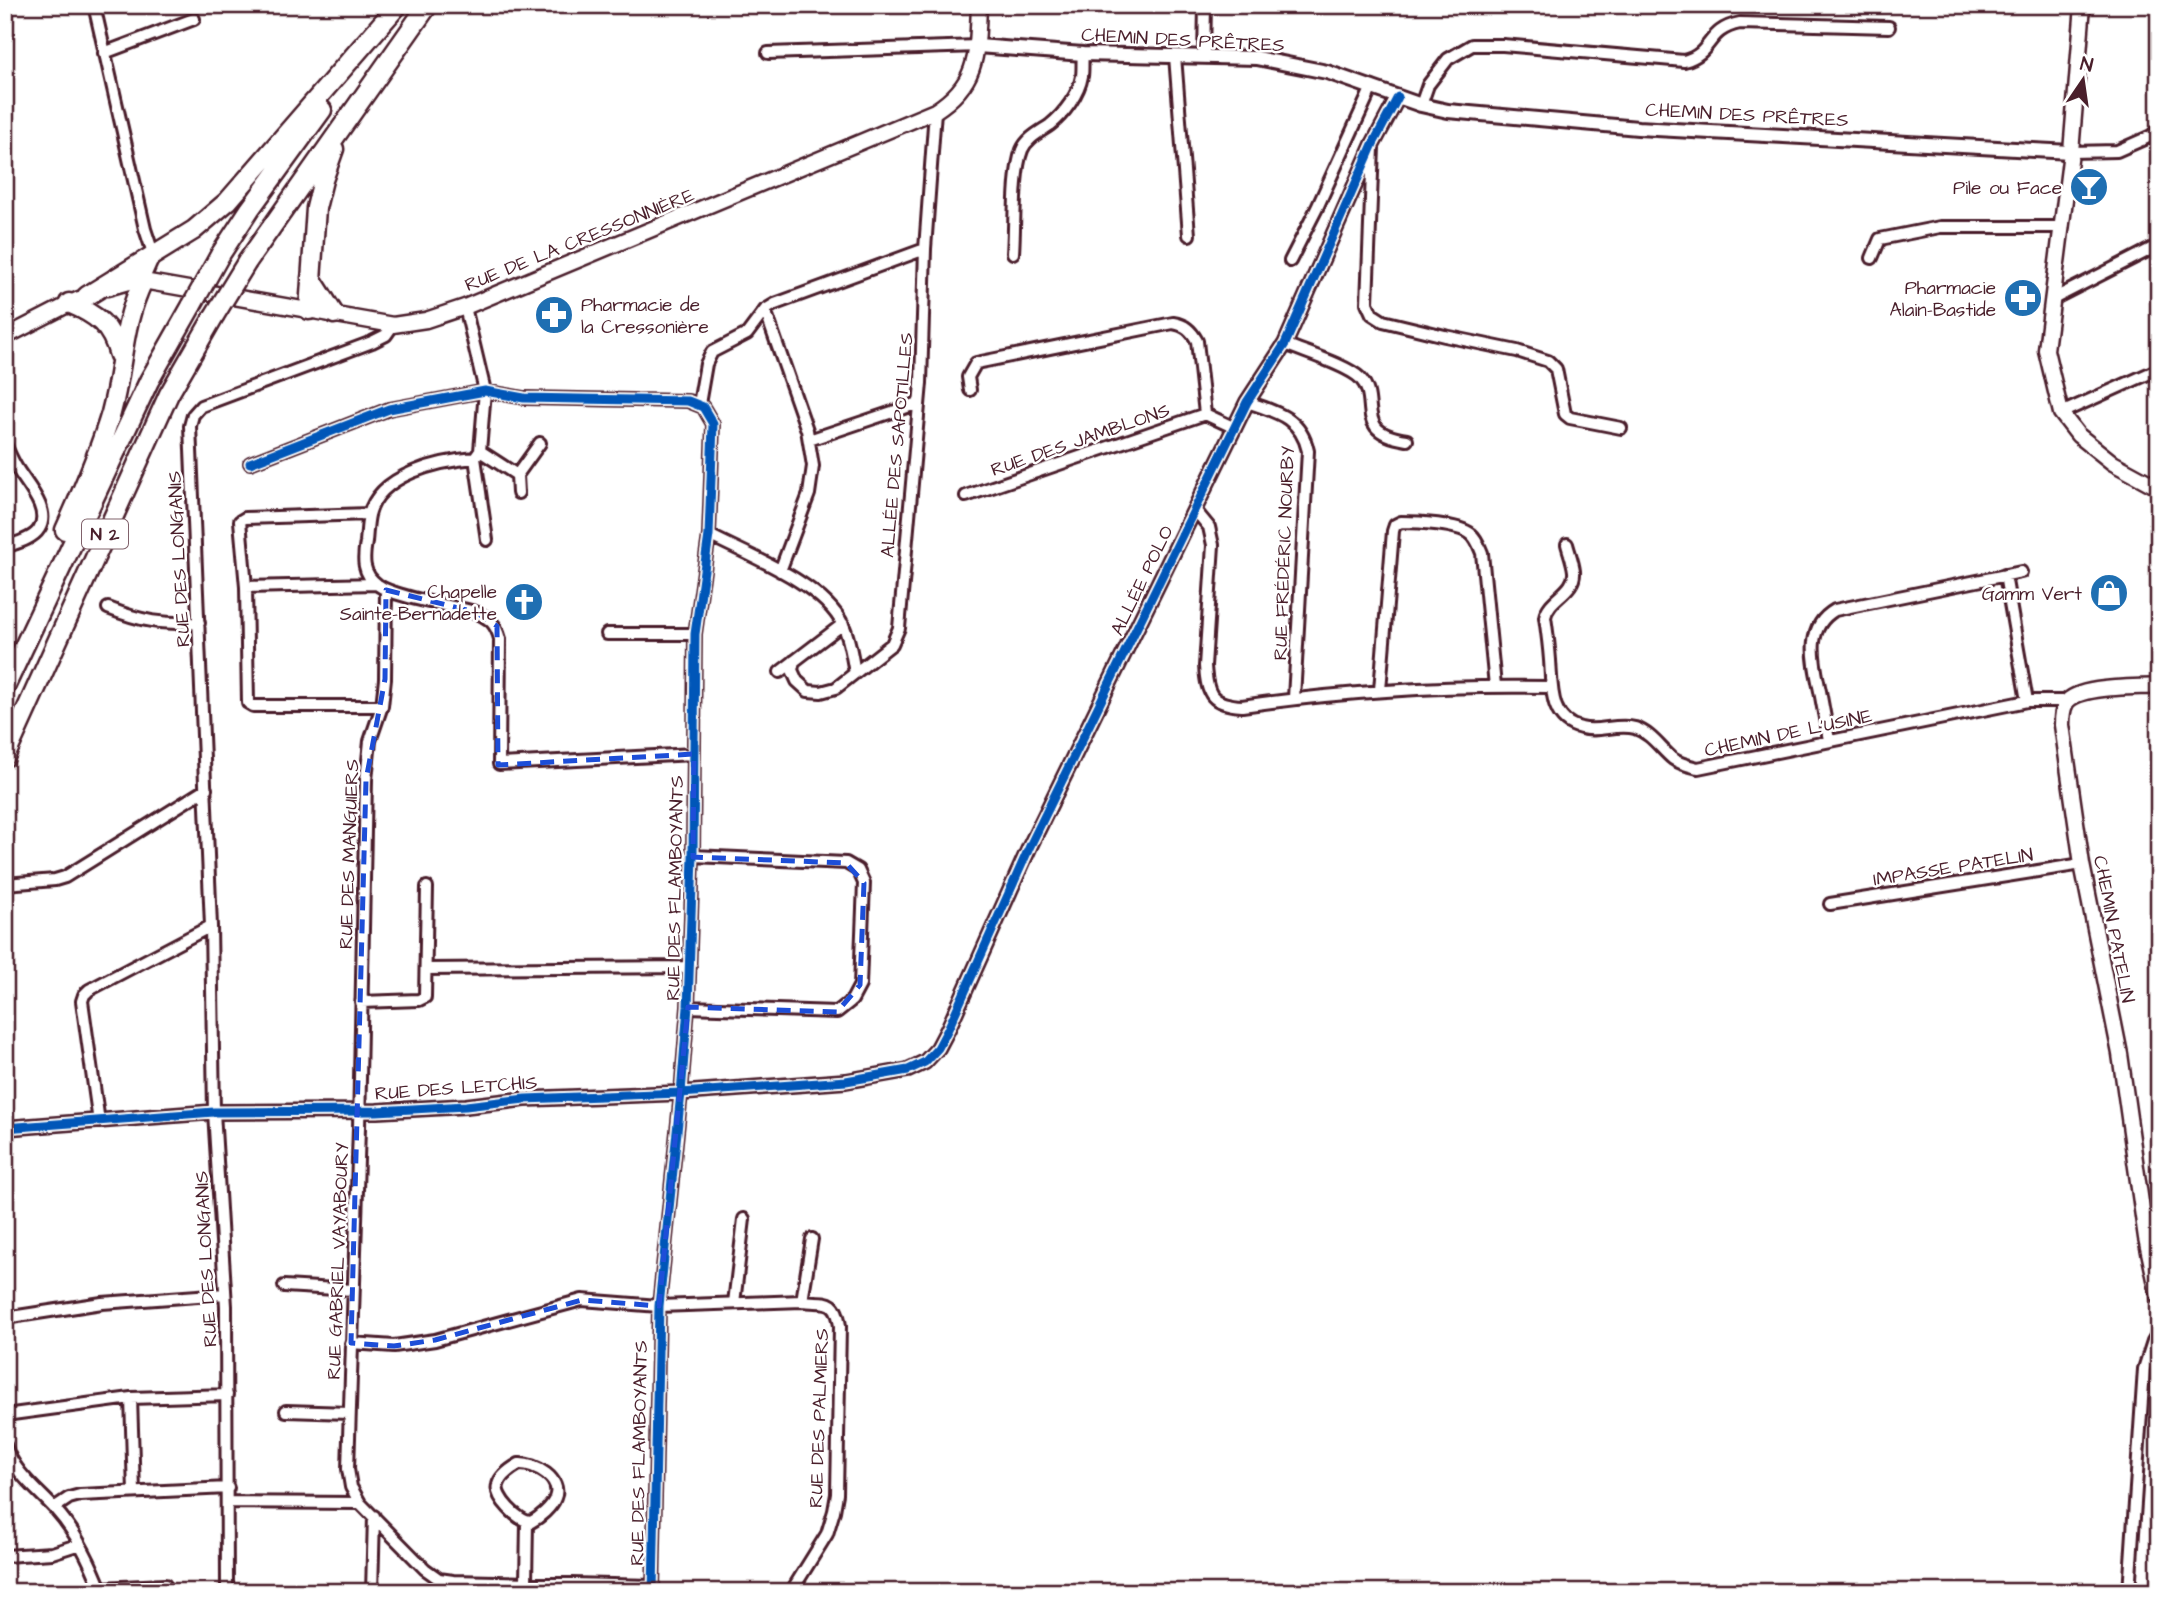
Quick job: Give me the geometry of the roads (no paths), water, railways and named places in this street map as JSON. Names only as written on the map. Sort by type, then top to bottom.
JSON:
[{"type":"highway","name":"N 2","points":[[5,687],[143,394],[220,255],[250,209],[398,5]]},
{"type":"highway","points":[[87,296],[194,230],[228,201],[398,5]]},
{"type":"highway","name":"N 2","points":[[5,757],[169,394],[247,262],[428,5]]},
{"type":"highway","points":[[309,310],[316,208],[343,125]]},
{"type":"highway","points":[[311,278],[334,314]]},
{"type":"highway","points":[[5,675],[98,451],[111,411],[130,311],[144,281]]},
{"type":"highway","points":[[69,303],[94,314],[113,337],[120,358]]},
{"type":"main road","name":"RUE DE LA CRESSONNIÈRE","points":[[144,281],[393,325],[426,320],[465,307],[934,111],[956,96],[968,79],[978,46],[979,5]]},
{"type":"main road","points":[[2083,5],[2071,152],[2046,351],[2061,412],[2078,435],[2113,463],[2159,488]]},
{"type":"main road","points":[[5,337],[69,303],[132,281],[144,281]]},
{"type":"main road","points":[[2067,701],[2081,693],[2158,686]]},
{"type":"main road","name":"CHEMIN PATELIN","points":[[2067,701],[2062,725],[2082,864],[2120,1054],[2146,1238],[2159,1298]]},
{"type":"street","points":[[94,5],[124,142],[154,256],[144,281]]},
{"type":"street","points":[[1204,57],[1205,5]]},
{"type":"street","points":[[104,53],[194,19]]},
{"type":"street","points":[[1421,105],[1428,85],[1448,58],[1472,45],[1503,45],[1685,61],[1700,55],[1719,31],[1728,25],[1740,23],[1889,27]]},
{"type":"street","points":[[768,53],[978,46]]},
{"type":"street","name":"CHEMIN DES PRÊTRES","points":[[978,46],[1083,54],[1257,58],[1294,64],[1421,105],[1448,111],[1638,128],[2071,152]]},
{"type":"street","points":[[1013,253],[1018,168],[1022,149],[1028,140],[1053,122],[1075,94],[1082,76],[1083,54]]},
{"type":"street","points":[[1175,56],[1189,235]]},
{"type":"street","points":[[1290,261],[1372,87]]},
{"type":"street","name":"ALLÉE POLO","points":[[908,1070],[925,1062],[939,1048],[1030,846],[1247,402],[1285,344],[1373,144],[1398,97]]},
{"type":"street","name":"ALLÉE DES SAPOTILLES","points":[[794,661],[792,670],[797,681],[808,691],[821,692],[835,688],[892,644],[899,628],[919,402],[934,111]]},
{"type":"street","points":[[2071,152],[2118,151],[2159,130]]},
{"type":"street","points":[[1373,144],[1367,303],[1371,314],[1383,321],[1517,351],[1548,361],[1556,369],[1565,414],[1570,418],[1622,428]]},
{"type":"street","points":[[1872,258],[1881,239],[1940,227],[2062,227]]},
{"type":"street","points":[[2051,300],[2159,244]]},
{"type":"street","points":[[250,463],[389,409],[485,391],[524,398],[688,401],[699,404],[706,364],[712,352],[747,334],[765,310],[925,249]]},
{"type":"street","points":[[465,307],[485,391],[478,454],[487,540]]},
{"type":"street","points":[[765,310],[807,430],[813,466],[809,494],[780,571]]},
{"type":"street","points":[[970,390],[968,377],[976,363],[1173,323],[1186,327],[1197,341],[1205,414],[1235,428]]},
{"type":"street","name":"RUE DES LONGANIS","points":[[227,1592],[225,1294],[214,1112],[211,926],[190,441],[193,415],[201,406],[218,399],[372,342],[386,335],[393,325]]},
{"type":"street","points":[[1285,344],[1353,373],[1367,388],[1369,412],[1376,427],[1391,438],[1407,440]]},
{"type":"street","points":[[2061,412],[2159,369]]},
{"type":"street","points":[[809,440],[919,402]]},
{"type":"street","name":"RUE FRÉDÉRIC NOURBY","points":[[1247,402],[1272,410],[1299,427],[1308,451],[1294,698]]},
{"type":"street","name":"RUE DES FLAMBOYANTS","points":[[653,1589],[659,1306],[688,1007],[693,856],[695,634],[709,535],[713,424],[699,404]]},
{"type":"street","name":"RUE DES JAMBLONS","points":[[966,496],[1205,414]]},
{"type":"street","points":[[518,493],[517,475],[540,443]]},
{"type":"street","points":[[5,444],[40,505],[43,517],[37,532],[5,547]]},
{"type":"street","points":[[478,454],[517,475]]},
{"type":"street","name":"RUE DES MANGUIERS","points":[[359,1111],[366,780],[370,741],[382,706],[385,679],[381,587],[368,576],[364,566],[369,514],[386,487],[401,477],[449,460],[478,454]]},
{"type":"street","points":[[1195,510],[1209,527],[1213,545],[1206,682],[1212,696],[1224,705],[1242,706],[1380,690],[1551,687]]},
{"type":"street","points":[[369,514],[240,520],[246,587],[248,703],[250,706],[382,706]]},
{"type":"street","points":[[1380,690],[1393,531],[1398,523],[1404,522],[1460,529],[1477,541],[1482,553],[1495,686]]},
{"type":"street","points":[[709,535],[812,589],[828,603],[843,624],[855,673]]},
{"type":"street","name":"CHEMIN DE L'USINE","points":[[1566,544],[1574,572],[1573,580],[1548,607],[1545,617],[1553,702],[1558,713],[1569,723],[1582,729],[1636,729],[1650,737],[1675,760],[1698,768],[2026,701],[2067,701]]},
{"type":"street","points":[[1829,740],[1812,652],[1817,630],[1828,614],[1835,610],[2021,572]]},
{"type":"street","points":[[2005,575],[2026,701]]},
{"type":"street","points":[[246,587],[381,587],[487,617],[497,626],[500,639],[498,761],[502,765],[694,754]]},
{"type":"street","points":[[108,608],[135,619],[168,624],[199,623]]},
{"type":"street","points":[[780,672],[843,624]]},
{"type":"street","points":[[607,634],[695,634]]},
{"type":"street","points":[[5,884],[65,877],[206,789]]},
{"type":"street","points":[[688,1007],[837,1012],[852,1000],[860,985],[864,895],[864,883],[858,870],[846,863],[693,856]]},
{"type":"street","name":"IMPASSE PATELIN","points":[[1829,904],[2082,864]]},
{"type":"street","points":[[361,1002],[423,999],[426,993],[427,887]]},
{"type":"street","points":[[99,1122],[82,1001],[84,995],[211,926]]},
{"type":"street","points":[[426,969],[690,967]]},
{"type":"street","name":"RUE DES LETCHIS","points":[[5,1128],[214,1112],[359,1111],[466,1106],[525,1099],[681,1093],[846,1081],[908,1070]]},
{"type":"street","name":"RUE GABRIEL VAYABOURY","points":[[359,1111],[348,1469],[351,1487],[360,1503]]},
{"type":"street","points":[[734,1303],[744,1219]]},
{"type":"street","points":[[802,1301],[812,1239]]},
{"type":"street","points":[[284,1286],[353,1290]]},
{"type":"street","points":[[5,1318],[102,1303],[225,1294]]},
{"type":"street","name":"RUE DES PALMIERS","points":[[351,1343],[394,1346],[435,1340],[582,1300],[659,1306],[802,1301],[825,1301],[834,1305],[840,1326],[837,1494],[827,1534],[791,1592]]},
{"type":"street","points":[[2129,1592],[2144,1370],[2159,1331]]},
{"type":"street","points":[[5,1415],[131,1398],[227,1395]]},
{"type":"street","points":[[131,1398],[134,1492]]},
{"type":"street","points":[[286,1411],[349,1413]]},
{"type":"street","points":[[5,1445],[11,1461],[11,1470],[54,1508],[80,1544],[101,1590],[165,1585]]},
{"type":"street","points":[[519,1464],[533,1465],[544,1471],[556,1492],[552,1504],[535,1520],[527,1522],[520,1519],[498,1491],[500,1480],[519,1464]]},
{"type":"street","points":[[54,1508],[69,1498],[80,1496],[228,1488]]},
{"type":"street","points":[[228,1502],[360,1503],[425,1569],[439,1579],[512,1587],[526,1583],[653,1589]]},
{"type":"street","points":[[372,1592],[374,1516]]},
{"type":"street","points":[[526,1583],[527,1522]]},
{"type":"street","points":[[5,1556],[51,1553],[80,1544]]},
{"type":"street","points":[[438,1592],[439,1579]]},
{"type":"place","name":"Pile ou Face","points":[[2089,187]]},
{"type":"place","name":"Pharmacie Alain-Bastide","points":[[2023,298]]},
{"type":"place","name":"Pharmacie de la Cressonière","points":[[554,315]]},
{"type":"place","name":"Gamm Vert","points":[[2109,593]]},
{"type":"place","name":"Chapelle Sainte-Bernadette","points":[[524,602]]}]
